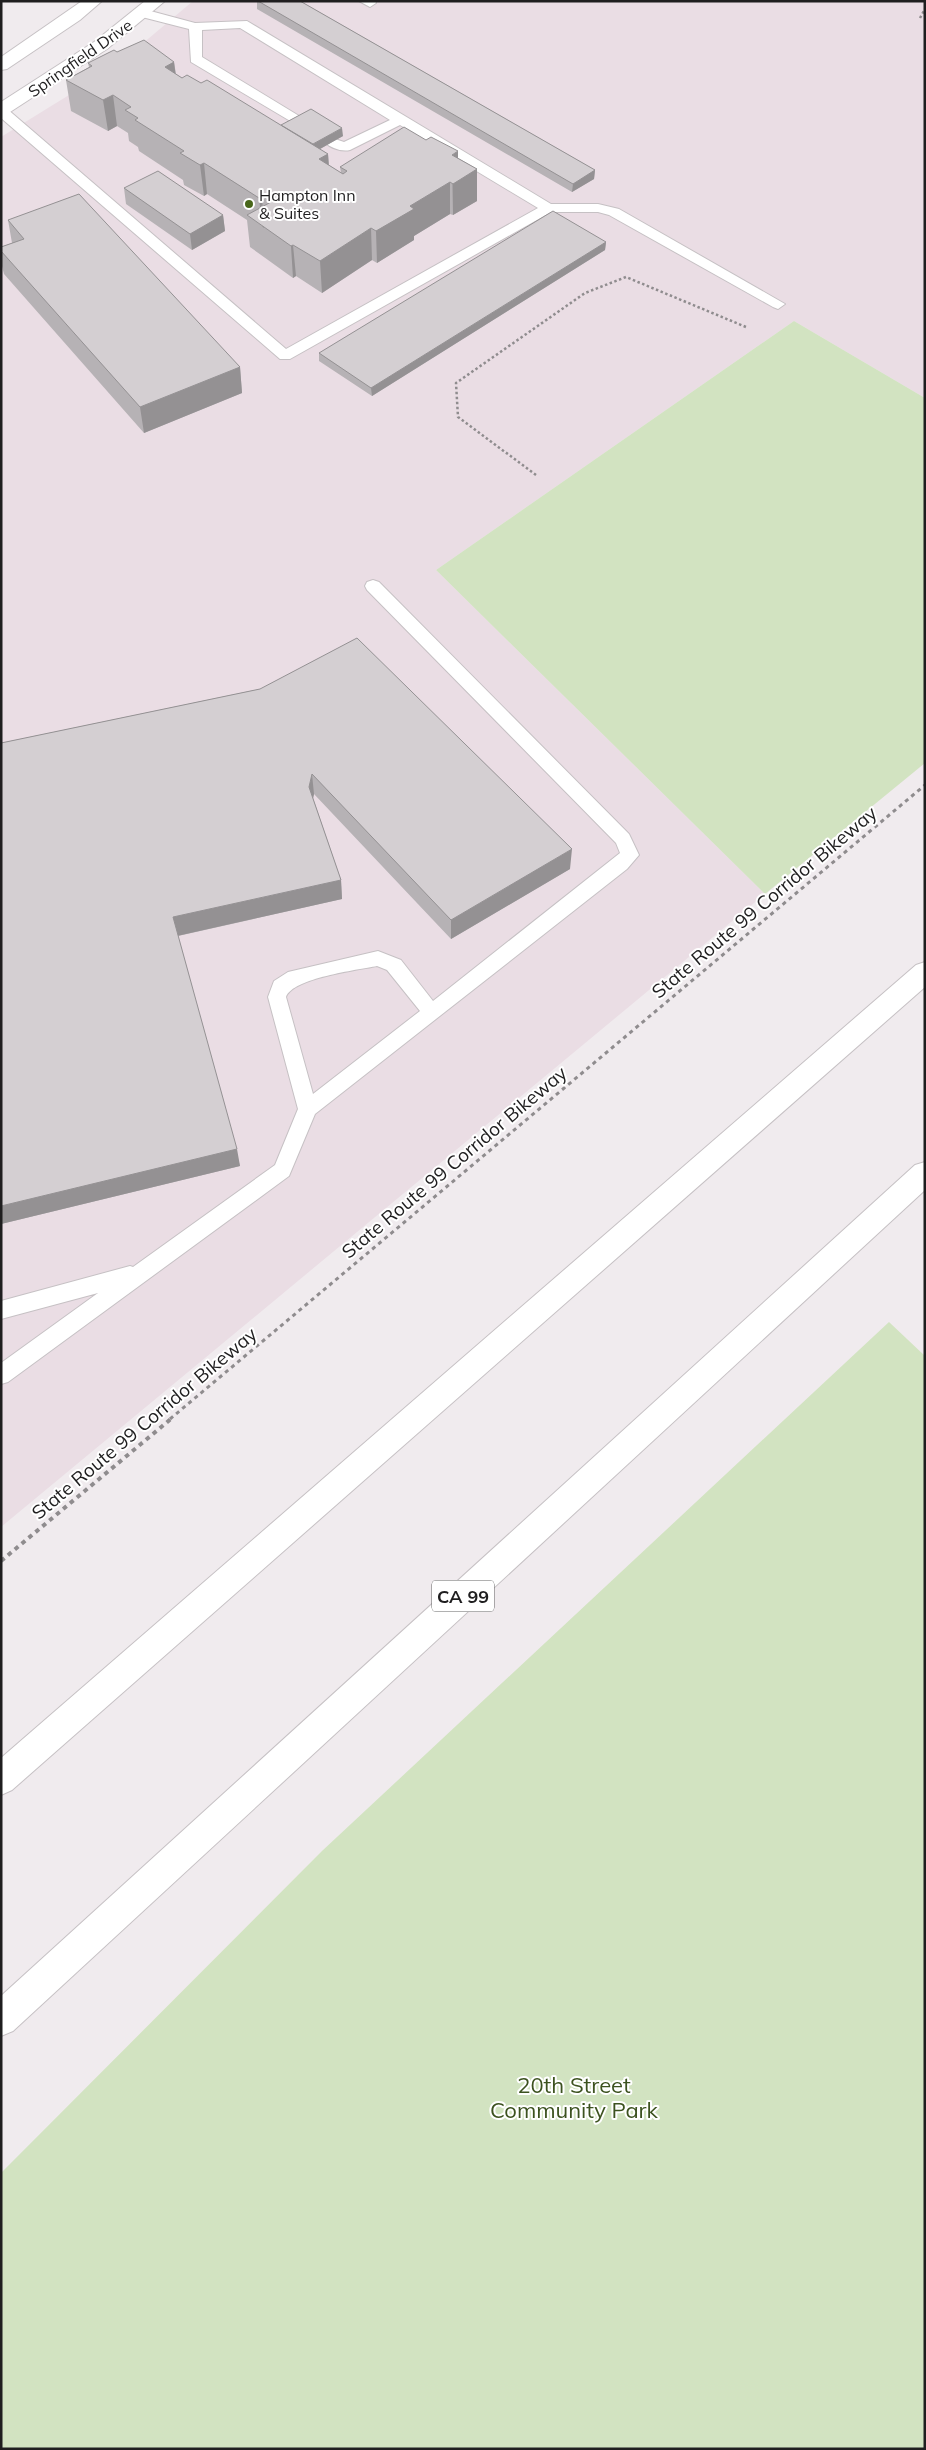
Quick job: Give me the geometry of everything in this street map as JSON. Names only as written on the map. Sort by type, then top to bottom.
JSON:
[{"type":"main road","name":"Springfield Drive","points":[[1,65],[93,1]]},
{"type":"main road","name":"Springfield Drive","points":[[1,111],[61,74],[130,24],[149,7]]},
{"type":"main road","points":[[1,1779],[925,972]]},
{"type":"main road","name":"CA 99","points":[[1,2019],[925,1173]]},
{"type":"lane","points":[[149,7],[195,27],[242,24],[548,208]]},
{"type":"lane","points":[[195,27],[196,58],[302,122]]},
{"type":"lane","points":[[1,111],[286,356],[548,208],[598,208],[614,212],[778,304]]},
{"type":"lane","points":[[332,142],[345,147],[400,120]]},
{"type":"lane","points":[[1,1375],[282,1170],[308,1110],[630,855],[623,839],[373,586]]},
{"type":"lane","points":[[308,1110],[278,997],[281,986],[295,977],[378,958],[394,965],[432,1012]]},
{"type":"lane","points":[[1,1310],[143,1272]]},
{"type":"path","points":[[920,18],[925,9]]},
{"type":"path","points":[[536,476],[458,417],[456,383],[585,293],[626,277],[746,327]]},
{"type":"path","name":"State Route 99 Corridor Bikeway","points":[[1,1561],[925,785]]},
{"type":"shaded area","points":[[193,1],[925,1],[925,398],[794,321],[436,570],[765,894],[1,1527],[1,137],[116,66]]},
{"type":"green space","points":[[794,321],[925,398],[925,763],[765,894],[436,570]]},
{"type":"green space","name":"20th Street Community Park","points":[[889,1322],[925,1356],[925,2449],[1,2449],[1,2173],[322,1851]]},
{"type":"building","points":[[258,1],[300,1],[595,170],[573,184]]},
{"type":"building","points":[[144,40],[174,62],[165,67],[182,78],[187,75],[201,83],[207,80],[328,154],[319,159],[343,174],[347,171],[340,167],[404,127],[426,140],[431,137],[458,151],[452,155],[477,169],[453,184],[450,182],[410,206],[414,209],[376,231],[371,228],[320,261],[293,245],[291,246],[247,215],[271,202],[262,196],[259,198],[204,163],[200,165],[180,153],[184,151],[135,120],[138,118],[125,110],[131,107],[113,95],[103,100],[66,80],[92,66],[88,63],[114,50],[117,52]]},
{"type":"building","points":[[311,109],[342,128],[313,144],[281,125]]},
{"type":"building","points":[[158,171],[223,215],[190,234],[124,188]]},
{"type":"building","points":[[79,194],[240,367],[140,407],[1,251],[1,247],[24,239],[8,220]]},
{"type":"building","points":[[553,211],[606,242],[371,388],[319,353]]},
{"type":"building","points":[[357,638],[572,849],[451,920],[312,774],[309,787],[341,880],[173,917],[237,1149],[1,1206],[1,743],[260,689]]},
{"type":"place","name":"Hampton Inn & Suites","points":[[249,204]]}]
